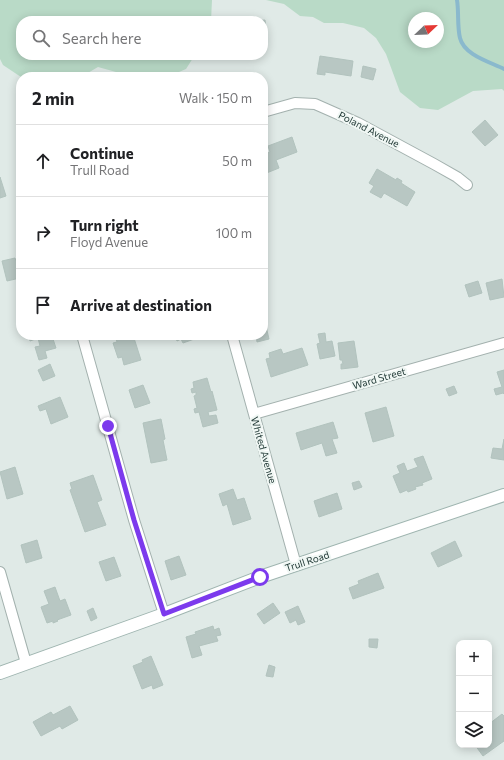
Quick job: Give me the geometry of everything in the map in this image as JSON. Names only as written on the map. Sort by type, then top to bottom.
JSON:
[{"type":"street","name":"Poland Avenue","points":[[268,111],[294,103],[316,104],[358,123],[457,177],[467,185]]},
{"type":"street","points":[[83,340],[134,520],[164,614]]},
{"type":"street","name":"Whited Avenue","points":[[233,340],[296,564]]},
{"type":"street","name":"Ward Street","points":[[254,414],[504,343]]},
{"type":"street","name":"Trull Road","points":[[0,673],[164,614],[296,564],[504,495]]},
{"type":"street","points":[[0,572],[26,663]]},
{"type":"green space","points":[[0,0],[212,0],[211,16],[16,16],[16,60],[192,60],[186,69],[179,72],[116,72],[98,67],[90,72],[16,72],[16,74],[3,65],[0,59]]},
{"type":"green space","points":[[266,0],[504,0],[504,91],[502,89],[473,91],[438,110],[420,108],[400,92],[386,54],[376,38],[364,28],[343,23],[324,23],[313,17],[300,16],[284,4]]},
{"type":"building","points":[[320,56],[353,61],[351,76],[325,72],[325,75],[317,74]]},
{"type":"building","points":[[363,66],[376,69],[373,80],[361,77]]},
{"type":"building","points":[[485,120],[498,135],[485,146],[472,132]]},
{"type":"building","points":[[292,137],[297,152],[276,160],[279,168],[268,172],[268,153],[270,152],[268,146]]},
{"type":"building","points":[[377,169],[396,180],[397,178],[402,181],[401,183],[415,192],[407,206],[384,193],[381,198],[370,192],[374,186],[369,183]]},
{"type":"building","points":[[0,177],[6,196],[0,198]]},
{"type":"building","points":[[15,258],[16,279],[7,281],[2,261]]},
{"type":"building","points":[[502,279],[504,297],[490,300],[486,283]]},
{"type":"building","points":[[478,281],[482,293],[469,297],[465,285]]},
{"type":"building","points":[[325,333],[326,342],[332,341],[335,356],[320,359],[317,344],[320,343],[318,334]]},
{"type":"building","points":[[38,340],[53,340],[56,348],[45,351],[47,358],[39,360],[35,347],[40,346]]},
{"type":"building","points":[[116,340],[135,340],[141,360],[124,365],[122,357],[118,358],[113,343],[117,342]]},
{"type":"building","points":[[182,340],[191,340],[183,343]]},
{"type":"building","points":[[354,341],[358,367],[341,369],[341,364],[343,364],[342,360],[340,360],[338,343]]},
{"type":"building","points":[[302,348],[308,365],[271,377],[266,359],[270,358],[269,353],[281,349],[283,354]]},
{"type":"building","points":[[50,364],[55,376],[43,381],[38,370]]},
{"type":"building","points":[[504,370],[504,394],[496,395],[494,389],[502,387],[497,372]]},
{"type":"building","points":[[207,378],[217,410],[208,412],[209,416],[216,415],[218,423],[203,427],[199,412],[195,413],[194,409],[197,408],[194,396],[196,395],[196,392],[192,393],[191,389],[194,388],[193,382]]},
{"type":"building","points":[[143,385],[150,403],[135,408],[129,390]]},
{"type":"building","points":[[454,386],[457,393],[449,396],[446,389]]},
{"type":"building","points":[[60,397],[68,417],[51,424],[46,409],[40,411],[38,406]]},
{"type":"building","points":[[386,407],[394,436],[373,442],[365,413]]},
{"type":"building","points":[[161,419],[167,460],[151,463],[143,423]]},
{"type":"building","points":[[333,422],[338,438],[332,439],[337,453],[326,456],[322,443],[301,450],[296,433]]},
{"type":"building","points":[[504,439],[504,460],[491,458],[493,448],[502,449]]},
{"type":"building","points":[[423,456],[432,479],[422,483],[423,485],[415,487],[416,489],[408,492],[407,490],[400,493],[393,476],[400,473],[397,466],[404,463],[407,471],[418,467],[414,459]]},
{"type":"building","points":[[15,467],[23,494],[7,499],[0,472]]},
{"type":"building","points":[[93,475],[102,500],[97,502],[106,525],[85,532],[70,490],[72,489],[70,483]]},
{"type":"building","points":[[359,481],[362,487],[354,490],[352,483]]},
{"type":"building","points":[[233,489],[237,500],[244,498],[251,519],[233,525],[227,504],[223,506],[219,494]]},
{"type":"building","points":[[337,493],[342,509],[319,517],[314,501]]},
{"type":"building","points":[[37,540],[42,558],[26,563],[21,545]]},
{"type":"building","points":[[455,541],[462,556],[438,567],[431,553]]},
{"type":"building","points":[[179,556],[186,575],[171,580],[165,561]]},
{"type":"building","points":[[114,557],[121,576],[106,581],[99,562]]},
{"type":"building","points":[[378,573],[384,588],[353,599],[349,588],[359,584],[358,581]]},
{"type":"building","points":[[55,587],[60,601],[65,599],[71,615],[53,623],[53,621],[47,623],[41,607],[49,604],[44,591]]},
{"type":"building","points":[[273,603],[280,613],[264,624],[257,614]]},
{"type":"building","points":[[298,606],[305,622],[298,625],[296,620],[290,623],[285,612]]},
{"type":"building","points":[[93,608],[97,618],[91,621],[87,611]]},
{"type":"building","points":[[213,626],[214,630],[219,628],[221,635],[216,636],[218,641],[199,646],[202,655],[192,658],[186,637],[196,634],[195,632]]},
{"type":"building","points":[[369,639],[378,639],[377,648],[369,647]]},
{"type":"building","points":[[151,656],[163,685],[153,689],[152,685],[142,689],[133,666],[143,662],[142,660]]},
{"type":"building","points":[[269,665],[275,667],[273,677],[266,676]]},
{"type":"building","points":[[70,706],[78,720],[62,729],[60,726],[41,736],[33,722],[51,712],[53,715]]},
{"type":"building","points":[[502,714],[504,716],[504,741],[483,756],[477,748],[492,748],[492,722]]},
{"type":"waterway","points":[[457,0],[459,33],[462,44],[478,57],[504,69]]},
{"type":"route","points":[[108,426],[134,520],[164,614],[260,577]]}]
